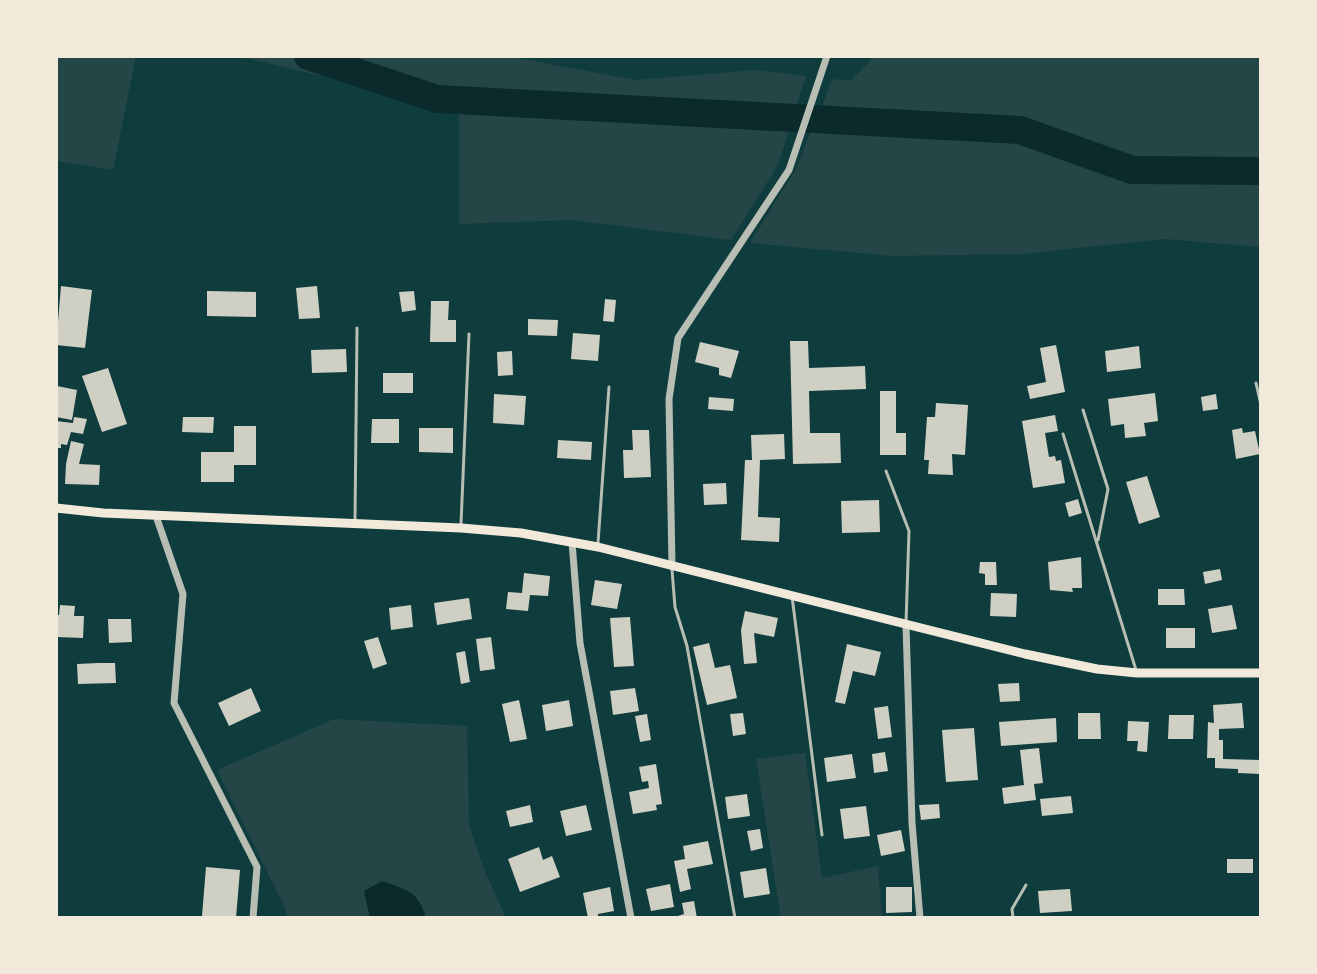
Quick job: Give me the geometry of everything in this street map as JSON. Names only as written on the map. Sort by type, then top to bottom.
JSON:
[{"type":"main road","points":[[56,508],[156,516],[521,533],[598,547],[906,625],[1097,669],[1137,673],[1261,673]]},
{"type":"street","points":[[672,566],[669,399],[678,338],[789,170],[827,56]]},
{"type":"street","points":[[156,516],[183,594],[174,703],[257,867],[253,918]]},
{"type":"street","points":[[572,542],[580,643],[631,918]]},
{"type":"street","points":[[906,625],[912,823],[920,918]]},
{"type":"lane","points":[[355,524],[357,328]]},
{"type":"lane","points":[[461,528],[469,334]]},
{"type":"lane","points":[[1256,383],[1261,405]]},
{"type":"lane","points":[[598,547],[609,387]]},
{"type":"lane","points":[[1083,410],[1108,489],[1097,544]]},
{"type":"lane","points":[[1063,434],[1137,673]]},
{"type":"lane","points":[[886,471],[909,531],[906,625]]},
{"type":"lane","points":[[672,566],[675,607],[687,646],[735,918]]},
{"type":"lane","points":[[792,596],[822,835]]},
{"type":"lane","points":[[1013,918],[1012,909],[1026,885]]},
{"type":"shaded area","points":[[56,56],[136,56],[113,170],[56,161]]},
{"type":"shaded area","points":[[238,56],[506,56],[636,80],[757,70],[806,76],[778,165],[731,240],[573,220],[459,224],[459,109]]},
{"type":"shaded area","points":[[875,56],[1261,56],[1261,163],[1136,163],[1024,124],[818,118],[832,79],[850,81]]},
{"type":"shaded area","points":[[815,120],[1019,133],[1140,174],[1261,174],[1261,247],[1164,239],[1023,254],[893,256],[750,243],[797,167]]},
{"type":"shaded area","points":[[334,719],[467,726],[469,825],[506,918],[286,918],[286,910],[217,770]]},
{"type":"shaded area","points":[[805,753],[822,878],[878,866],[882,918],[781,918],[756,759]]},
{"type":"shaded area","points":[[382,881],[415,896],[426,918],[370,918],[364,891]]},
{"type":"building","points":[[61,286],[92,290],[85,348],[56,345]]},
{"type":"building","points":[[317,286],[320,318],[299,319],[296,288]]},
{"type":"building","points":[[207,291],[256,292],[256,317],[207,316]]},
{"type":"building","points":[[414,291],[416,310],[402,312],[399,292]]},
{"type":"building","points":[[605,299],[616,300],[614,322],[603,321]]},
{"type":"building","points":[[431,301],[449,301],[448,320],[456,320],[456,342],[430,342]]},
{"type":"building","points":[[528,319],[558,320],[557,336],[528,335]]},
{"type":"building","points":[[573,333],[600,335],[598,361],[571,359]]},
{"type":"building","points":[[790,341],[808,341],[809,368],[865,366],[866,389],[809,391],[810,433],[840,433],[841,463],[793,464]]},
{"type":"building","points":[[700,342],[739,351],[731,378],[719,375],[719,368],[695,362]]},
{"type":"building","points":[[1056,345],[1065,392],[1030,399],[1027,386],[1046,382],[1040,348]]},
{"type":"building","points":[[1139,346],[1141,368],[1107,372],[1105,351]]},
{"type":"building","points":[[346,349],[347,372],[312,373],[311,350]]},
{"type":"building","points":[[512,351],[513,375],[498,376],[497,352]]},
{"type":"building","points":[[108,368],[127,424],[102,432],[82,376]]},
{"type":"building","points":[[383,373],[413,373],[413,393],[383,393]]},
{"type":"building","points":[[57,386],[77,390],[72,420],[56,417]]},
{"type":"building","points":[[880,391],[896,391],[896,433],[906,433],[906,455],[880,455]]},
{"type":"building","points":[[1155,393],[1158,421],[1144,423],[1146,436],[1125,438],[1124,424],[1111,426],[1108,399]]},
{"type":"building","points":[[494,394],[526,396],[524,425],[493,423]]},
{"type":"building","points":[[1216,394],[1218,409],[1203,411],[1201,397]]},
{"type":"building","points":[[709,397],[734,399],[733,411],[708,409]]},
{"type":"building","points":[[936,403],[968,405],[965,455],[952,454],[953,475],[928,474],[929,460],[924,460],[927,417],[935,417]]},
{"type":"building","points":[[1055,415],[1058,431],[1045,433],[1049,457],[1055,456],[1056,461],[1061,460],[1065,483],[1033,488],[1022,421]]},
{"type":"building","points":[[74,417],[87,419],[83,434],[71,432],[67,445],[61,444],[61,448],[56,448],[56,421],[73,423]]},
{"type":"building","points":[[183,417],[214,417],[213,433],[182,432]]},
{"type":"building","points":[[372,419],[399,419],[399,443],[371,443]]},
{"type":"building","points":[[234,426],[256,426],[256,465],[234,465],[234,482],[201,482],[201,452],[234,452]]},
{"type":"building","points":[[419,428],[453,428],[453,453],[419,452]]},
{"type":"building","points":[[1242,428],[1243,433],[1255,431],[1260,454],[1236,459],[1232,430]]},
{"type":"building","points":[[632,430],[649,430],[651,477],[624,478],[623,450],[633,450]]},
{"type":"building","points":[[784,434],[785,459],[760,460],[758,517],[780,518],[779,542],[741,540],[745,460],[752,460],[751,435]]},
{"type":"building","points":[[558,440],[592,442],[591,460],[557,458]]},
{"type":"building","points":[[71,441],[84,444],[79,464],[100,465],[99,485],[65,484]]},
{"type":"building","points":[[1147,476],[1160,517],[1139,524],[1126,482]]},
{"type":"building","points":[[726,483],[727,504],[704,505],[703,484]]},
{"type":"building","points":[[1078,499],[1082,513],[1069,517],[1065,503]]},
{"type":"building","points":[[879,500],[880,532],[842,533],[841,501]]},
{"type":"building","points":[[1081,557],[1082,588],[1072,588],[1073,592],[1050,590],[1048,562]]},
{"type":"building","points":[[980,562],[996,562],[997,585],[985,585],[985,574],[979,573]]},
{"type":"building","points":[[1220,569],[1222,580],[1205,584],[1203,572]]},
{"type":"building","points":[[524,573],[550,576],[548,596],[530,595],[528,611],[506,609],[508,592],[522,593]]},
{"type":"building","points":[[595,580],[622,584],[617,609],[591,605]]},
{"type":"building","points":[[1158,589],[1184,589],[1185,605],[1158,605]]},
{"type":"building","points":[[991,593],[1017,594],[1016,617],[990,616]]},
{"type":"building","points":[[469,598],[472,619],[437,625],[434,603]]},
{"type":"building","points":[[60,605],[75,606],[74,616],[84,616],[83,638],[56,637],[56,615],[59,615]]},
{"type":"building","points":[[411,605],[413,627],[391,630],[389,608]]},
{"type":"building","points":[[1232,605],[1237,629],[1212,633],[1208,609]]},
{"type":"building","points":[[745,611],[778,618],[774,637],[754,633],[757,663],[744,664],[741,630]]},
{"type":"building","points":[[630,617],[634,666],[614,667],[610,618]]},
{"type":"building","points":[[108,619],[131,619],[132,642],[109,643]]},
{"type":"building","points":[[1166,628],[1195,628],[1195,648],[1166,648]]},
{"type":"building","points":[[378,637],[387,664],[373,669],[364,641]]},
{"type":"building","points":[[491,637],[495,669],[480,671],[476,639]]},
{"type":"building","points":[[709,643],[715,668],[730,665],[737,698],[707,705],[693,647]]},
{"type":"building","points":[[847,644],[881,652],[875,676],[853,671],[845,704],[835,702]]},
{"type":"building","points":[[465,651],[470,682],[461,684],[456,653]]},
{"type":"building","points":[[115,663],[116,683],[78,684],[77,664]]},
{"type":"building","points":[[1019,683],[1020,701],[1000,702],[998,684]]},
{"type":"building","points":[[251,688],[261,711],[229,726],[218,703]]},
{"type":"building","points":[[635,688],[639,711],[613,715],[610,691]]},
{"type":"building","points":[[519,700],[527,739],[510,742],[502,704]]},
{"type":"building","points":[[569,700],[573,726],[546,731],[542,705]]},
{"type":"building","points":[[1242,703],[1244,728],[1219,729],[1219,740],[1223,740],[1223,759],[1261,760],[1261,774],[1215,768],[1215,758],[1207,758],[1208,722],[1214,723],[1213,705]]},
{"type":"building","points":[[888,706],[892,737],[878,739],[874,708]]},
{"type":"building","points":[[743,713],[746,734],[733,736],[730,714]]},
{"type":"building","points":[[1078,713],[1100,713],[1101,739],[1078,739]]},
{"type":"building","points":[[647,714],[651,740],[640,742],[635,716]]},
{"type":"building","points":[[1169,715],[1194,715],[1193,739],[1168,739]]},
{"type":"building","points":[[1056,718],[1057,742],[1001,746],[999,722]]},
{"type":"building","points":[[1128,721],[1149,722],[1147,752],[1137,751],[1138,741],[1127,741]]},
{"type":"building","points":[[974,728],[978,780],[946,782],[942,730]]},
{"type":"building","points":[[1039,748],[1043,783],[1034,784],[1036,800],[1004,804],[1002,788],[1024,785],[1020,750]]},
{"type":"building","points":[[885,752],[888,771],[874,773],[872,754]]},
{"type":"building","points":[[852,754],[856,778],[827,782],[824,758]]},
{"type":"building","points":[[656,764],[662,804],[656,805],[657,810],[633,814],[629,792],[649,788],[648,781],[642,782],[639,767]]},
{"type":"building","points":[[747,794],[750,816],[728,819],[725,797]]},
{"type":"building","points":[[1071,796],[1073,813],[1042,816],[1040,799]]},
{"type":"building","points":[[939,804],[940,818],[921,820],[919,805]]},
{"type":"building","points":[[530,805],[533,822],[510,827],[506,811]]},
{"type":"building","points":[[586,805],[592,830],[566,836],[560,811]]},
{"type":"building","points":[[866,806],[870,836],[844,839],[840,809]]},
{"type":"building","points":[[760,829],[763,848],[751,851],[747,831]]},
{"type":"building","points":[[901,830],[905,851],[881,856],[877,835]]},
{"type":"building","points":[[708,841],[713,864],[687,869],[691,889],[680,892],[674,861],[685,859],[683,846]]},
{"type":"building","points":[[539,847],[543,860],[552,856],[560,877],[520,892],[508,859]]},
{"type":"building","points":[[1227,859],[1253,859],[1253,873],[1227,873]]},
{"type":"building","points":[[206,867],[240,870],[236,918],[202,916]]},
{"type":"building","points":[[766,868],[770,894],[744,898],[740,872]]},
{"type":"building","points":[[670,884],[674,907],[651,911],[646,889]]},
{"type":"building","points":[[610,887],[614,911],[598,914],[598,918],[588,918],[583,893]]},
{"type":"building","points":[[886,887],[912,887],[912,912],[886,913]]},
{"type":"building","points":[[1070,889],[1072,911],[1040,913],[1038,891]]},
{"type":"building","points":[[694,901],[697,918],[672,918],[684,914],[682,903]]},
{"type":"waterway","points":[[308,56],[437,99],[1020,130],[1132,170],[1261,171]]}]
